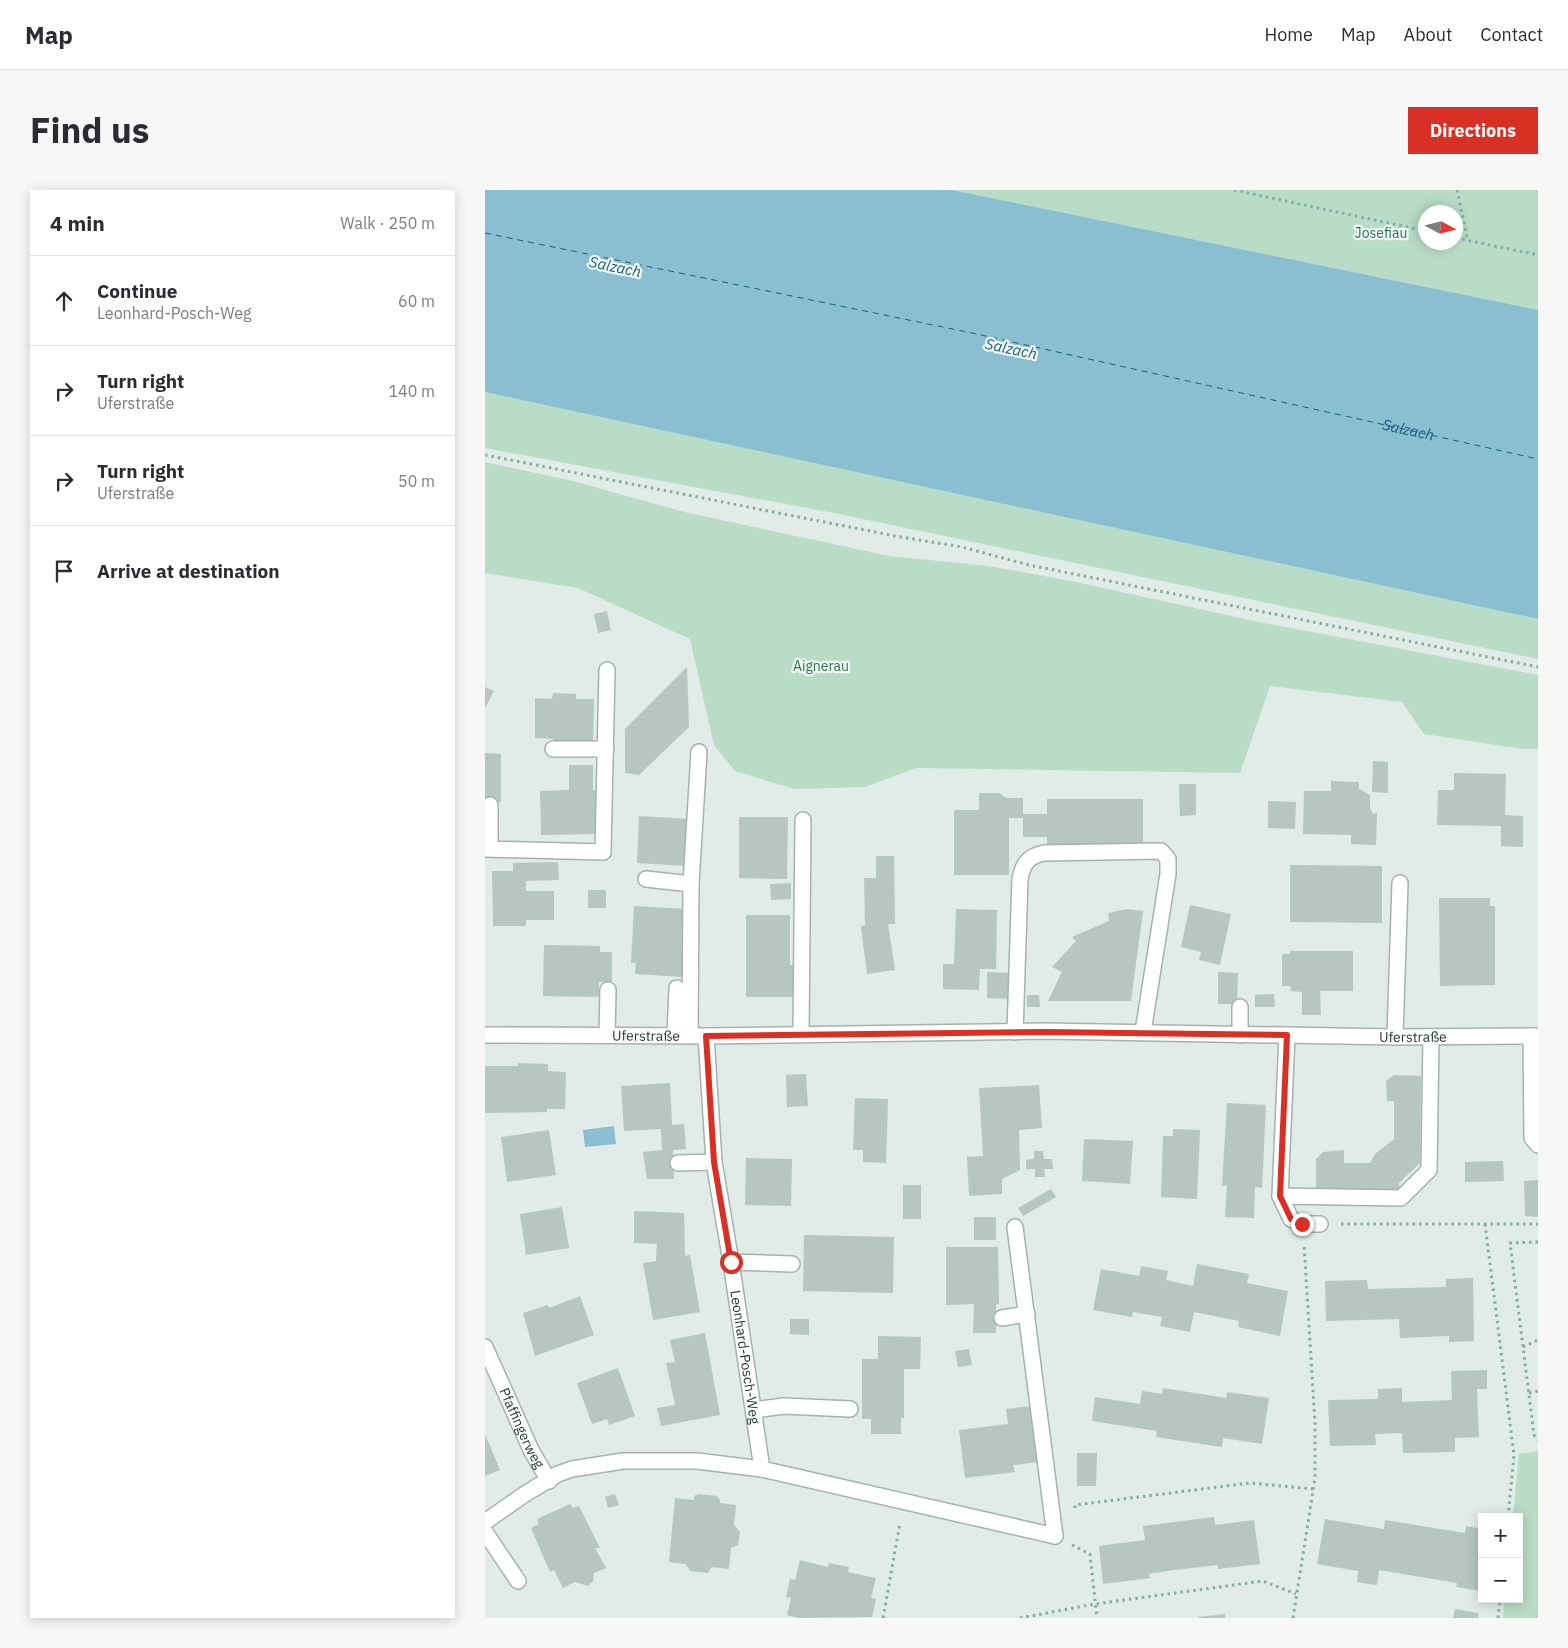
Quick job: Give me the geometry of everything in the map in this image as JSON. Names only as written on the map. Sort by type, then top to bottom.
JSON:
[{"type":"street","points":[[490,806],[487,848],[603,852],[607,670]]},
{"type":"street","points":[[553,749],[606,749]]},
{"type":"street","points":[[683,1035],[699,752]]},
{"type":"street","points":[[801,1034],[803,820]]},
{"type":"street","points":[[1015,1032],[1020,879],[1025,863],[1036,855],[1044,854],[1161,851],[1168,859],[1168,874],[1143,1032]]},
{"type":"street","points":[[646,880],[691,884]]},
{"type":"street","points":[[1395,1037],[1400,883]]},
{"type":"street","points":[[677,988],[683,1035]]},
{"type":"street","points":[[607,1035],[608,990]]},
{"type":"street","points":[[1240,1007],[1241,1035]]},
{"type":"street","name":"Uferstraße","points":[[485,1034],[706,1036],[1143,1032],[1395,1037],[1534,1036]]},
{"type":"street","points":[[1287,1035],[1280,1196],[1291,1219],[1302,1224],[1320,1224]]},
{"type":"street","name":"Leonhard-Posch-Weg","points":[[706,1036],[714,1162],[762,1469]]},
{"type":"street","points":[[1534,1036],[1532,1138],[1538,1145]]},
{"type":"street","points":[[1280,1196],[1401,1198],[1429,1170],[1431,1037]]},
{"type":"street","points":[[678,1163],[714,1162]]},
{"type":"street","points":[[485,1522],[525,1494],[558,1474],[572,1469],[623,1461],[697,1461],[762,1469],[1055,1536],[1015,1228]]},
{"type":"street","points":[[731,1262],[792,1264]]},
{"type":"street","points":[[1002,1318],[1027,1314]]},
{"type":"street","name":"Pfaffingerweg","points":[[485,1347],[531,1450],[549,1481]]},
{"type":"street","points":[[754,1410],[784,1406],[850,1409]]},
{"type":"street","points":[[485,1532],[518,1581]]},
{"type":"path","points":[[1234,190],[1418,229]]},
{"type":"path","points":[[1457,190],[1468,241]]},
{"type":"path","points":[[1463,240],[1538,255]]},
{"type":"path","points":[[485,455],[895,536],[962,547],[1029,565],[1538,666]]},
{"type":"path","points":[[1293,1618],[1307,1539],[1313,1489],[1315,1423],[1302,1224]]},
{"type":"path","points":[[1320,1224],[1538,1224]]},
{"type":"path","points":[[1485,1224],[1514,1455],[1508,1513]]},
{"type":"path","points":[[1538,1242],[1510,1243],[1534,1436],[1538,1440]]},
{"type":"path","points":[[1523,1346],[1538,1340]]},
{"type":"path","points":[[1529,1393],[1538,1391]]},
{"type":"path","points":[[1073,1515],[1075,1505],[1250,1483],[1313,1489]]},
{"type":"path","points":[[883,1618],[904,1502]]},
{"type":"path","points":[[1055,1536],[1089,1554],[1097,1618]]},
{"type":"path","points":[[1021,1618],[1095,1604],[1263,1581],[1296,1594]]},
{"type":"path","points":[[1498,1618],[1499,1603]]},
{"type":"green space","name":"Josefiau","points":[[952,190],[1538,190],[1538,310]]},
{"type":"green space","points":[[485,392],[1538,619],[1538,659],[834,513],[485,448]]},
{"type":"green space","name":"Aignerau","points":[[485,462],[573,481],[684,512],[889,556],[988,566],[1071,581],[1259,622],[1538,675],[1538,749],[1523,749],[1424,734],[1402,702],[1270,686],[1240,773],[916,768],[865,787],[794,789],[735,771],[714,745],[690,639],[578,588],[485,573]]},
{"type":"green space","points":[[1538,1451],[1538,1618],[1503,1618],[1504,1603],[1523,1603],[1523,1513],[1513,1513],[1519,1454]]},
{"type":"water","name":"Salzach","points":[[485,190],[952,190],[1538,310],[1538,619],[485,392]]},
{"type":"water","points":[[614,1126],[616,1144],[585,1147],[583,1130]]},
{"type":"building","points":[[607,611],[611,630],[598,633],[594,614]]},
{"type":"building","points":[[687,667],[689,727],[639,775],[625,773],[625,729]]},
{"type":"building","points":[[485,687],[494,691],[485,708]]},
{"type":"building","points":[[553,693],[576,694],[576,699],[594,699],[593,741],[576,740],[576,745],[553,744],[553,739],[535,738],[535,698],[552,699]]},
{"type":"building","points":[[485,753],[501,754],[501,802],[485,802]]},
{"type":"building","points":[[1373,761],[1388,762],[1388,793],[1372,792]]},
{"type":"building","points":[[569,765],[593,765],[593,790],[596,790],[597,834],[541,835],[540,791],[569,790]]},
{"type":"building","points":[[1454,773],[1506,774],[1505,815],[1523,816],[1523,847],[1501,846],[1501,826],[1437,825],[1438,790],[1454,790]]},
{"type":"building","points":[[1331,781],[1359,782],[1359,789],[1370,795],[1370,808],[1373,814],[1377,813],[1376,845],[1351,844],[1351,835],[1303,834],[1304,791],[1331,791]]},
{"type":"building","points":[[1179,784],[1196,784],[1196,815],[1180,816]]},
{"type":"building","points":[[979,793],[999,793],[1006,798],[1023,798],[1023,814],[1047,814],[1047,799],[1143,799],[1143,845],[1047,844],[1047,837],[1023,837],[1023,818],[1009,818],[1009,875],[954,875],[954,810],[979,810]]},
{"type":"building","points":[[1268,801],[1296,802],[1295,829],[1268,828]]},
{"type":"building","points":[[639,816],[689,819],[687,866],[637,863]]},
{"type":"building","points":[[739,817],[788,817],[787,879],[739,878]]},
{"type":"building","points":[[876,856],[894,856],[895,924],[888,924],[895,970],[867,974],[861,927],[865,925],[864,878],[876,878]]},
{"type":"building","points":[[558,862],[559,880],[526,881],[526,891],[554,891],[554,920],[526,920],[526,926],[493,926],[492,871],[513,871],[513,863]]},
{"type":"building","points":[[1290,865],[1382,866],[1382,923],[1290,922]]},
{"type":"building","points":[[791,883],[791,899],[771,900],[770,884]]},
{"type":"building","points":[[588,890],[606,890],[606,908],[588,908]]},
{"type":"building","points":[[1439,898],[1490,898],[1490,906],[1495,906],[1495,985],[1440,986]]},
{"type":"building","points":[[1190,905],[1231,914],[1220,965],[1199,960],[1201,952],[1181,947]]},
{"type":"building","points":[[634,906],[686,909],[682,977],[635,974],[636,963],[631,963]]},
{"type":"building","points":[[956,909],[997,910],[996,969],[980,969],[979,990],[943,989],[943,964],[954,964]]},
{"type":"building","points":[[1127,909],[1143,911],[1131,1001],[1048,1001],[1062,972],[1052,967],[1076,941],[1072,937],[1109,921],[1108,913]]},
{"type":"building","points":[[746,915],[790,915],[790,965],[797,965],[796,997],[746,997]]},
{"type":"building","points":[[544,945],[600,946],[600,952],[612,952],[612,982],[599,982],[599,997],[543,996]]},
{"type":"building","points":[[1290,951],[1353,951],[1353,991],[1320,991],[1321,1015],[1302,1015],[1302,992],[1290,991],[1291,986],[1282,986],[1282,954],[1290,954]]},
{"type":"building","points":[[987,972],[1011,973],[1011,999],[987,998]]},
{"type":"building","points":[[1218,972],[1238,973],[1237,1004],[1218,1004]]},
{"type":"building","points":[[1274,994],[1275,1007],[1255,1007],[1255,995]]},
{"type":"building","points":[[1027,995],[1039,995],[1040,1007],[1027,1007]]},
{"type":"building","points":[[518,1063],[548,1064],[548,1071],[566,1072],[565,1109],[547,1109],[547,1112],[485,1113],[485,1066],[518,1066]]},
{"type":"building","points":[[806,1074],[808,1106],[787,1107],[786,1075]]},
{"type":"building","points":[[1394,1075],[1421,1076],[1420,1163],[1399,1183],[1399,1189],[1316,1190],[1316,1159],[1323,1152],[1344,1150],[1344,1163],[1370,1163],[1375,1154],[1394,1139],[1394,1101],[1387,1101],[1386,1081]]},
{"type":"building","points":[[670,1083],[672,1125],[684,1124],[686,1149],[673,1150],[674,1179],[647,1179],[643,1152],[662,1150],[661,1129],[624,1131],[621,1086]]},
{"type":"building","points":[[1039,1085],[1042,1128],[1019,1130],[1020,1170],[1002,1179],[1002,1194],[969,1196],[967,1157],[983,1156],[979,1088]]},
{"type":"building","points":[[855,1098],[888,1099],[886,1163],[863,1162],[863,1150],[853,1150]]},
{"type":"building","points":[[1227,1103],[1266,1105],[1262,1188],[1255,1187],[1254,1218],[1225,1217],[1227,1185],[1222,1186]]},
{"type":"building","points":[[1173,1129],[1200,1130],[1197,1199],[1161,1197],[1163,1136],[1173,1136]]},
{"type":"building","points":[[549,1130],[556,1175],[507,1182],[501,1137]]},
{"type":"building","points":[[1084,1139],[1133,1141],[1130,1184],[1082,1181]]},
{"type":"building","points":[[1034,1151],[1043,1151],[1044,1159],[1052,1159],[1053,1169],[1044,1169],[1045,1177],[1035,1177],[1035,1169],[1026,1169],[1026,1160],[1034,1159]]},
{"type":"building","points":[[746,1158],[792,1159],[791,1206],[745,1205]]},
{"type":"building","points":[[1503,1161],[1504,1181],[1465,1182],[1465,1162]]},
{"type":"building","points":[[1538,1180],[1538,1217],[1525,1216],[1524,1181]]},
{"type":"building","points":[[903,1185],[921,1185],[921,1219],[903,1219]]},
{"type":"building","points":[[1051,1189],[1056,1197],[1023,1216],[1018,1208]]},
{"type":"building","points":[[562,1207],[569,1248],[526,1255],[520,1214]]},
{"type":"building","points":[[634,1211],[684,1213],[685,1256],[690,1255],[700,1312],[653,1320],[643,1263],[656,1261],[657,1244],[634,1243]]},
{"type":"building","points":[[974,1217],[996,1217],[996,1240],[974,1240]]},
{"type":"building","points":[[804,1235],[894,1237],[893,1293],[803,1291]]},
{"type":"building","points":[[946,1247],[998,1247],[999,1304],[996,1305],[996,1333],[973,1333],[974,1304],[946,1305]]},
{"type":"building","points":[[1197,1264],[1249,1274],[1247,1283],[1288,1291],[1280,1336],[1238,1327],[1239,1321],[1194,1312],[1190,1332],[1160,1326],[1162,1317],[1133,1312],[1132,1317],[1093,1310],[1101,1269],[1139,1276],[1141,1266],[1168,1271],[1166,1280],[1193,1286]]},
{"type":"building","points":[[1473,1278],[1474,1341],[1449,1342],[1449,1336],[1400,1338],[1399,1319],[1326,1321],[1325,1281],[1367,1280],[1368,1289],[1446,1287],[1446,1279]]},
{"type":"building","points":[[580,1296],[594,1335],[535,1356],[523,1313],[548,1305],[549,1308]]},
{"type":"building","points":[[790,1319],[809,1319],[809,1335],[790,1334]]},
{"type":"building","points":[[705,1333],[720,1415],[661,1426],[657,1408],[675,1405],[666,1363],[675,1362],[670,1340]]},
{"type":"building","points":[[878,1336],[921,1337],[920,1369],[904,1369],[904,1418],[901,1418],[901,1434],[871,1434],[871,1419],[862,1419],[862,1359],[878,1359]]},
{"type":"building","points":[[969,1349],[972,1365],[958,1367],[955,1351]]},
{"type":"building","points":[[618,1368],[635,1416],[609,1425],[607,1419],[592,1424],[577,1383]]},
{"type":"building","points":[[1487,1370],[1487,1389],[1477,1389],[1479,1437],[1455,1438],[1455,1452],[1403,1453],[1402,1433],[1375,1434],[1376,1445],[1330,1446],[1328,1400],[1378,1399],[1378,1389],[1402,1388],[1402,1402],[1452,1400],[1451,1371]]},
{"type":"building","points":[[1163,1388],[1226,1398],[1227,1392],[1269,1398],[1262,1444],[1223,1438],[1222,1447],[1156,1437],[1157,1431],[1092,1421],[1095,1397],[1140,1404],[1142,1391],[1162,1394]]},
{"type":"building","points":[[1032,1406],[1039,1462],[1013,1465],[1015,1472],[965,1478],[959,1430],[1008,1424],[1006,1409]]},
{"type":"building","points":[[485,1434],[500,1470],[485,1476]]},
{"type":"building","points":[[1077,1453],[1097,1453],[1096,1486],[1077,1486]]},
{"type":"building","points":[[615,1494],[619,1505],[608,1508],[605,1497]]},
{"type":"building","points":[[698,1494],[717,1496],[720,1503],[736,1505],[734,1525],[740,1532],[738,1545],[731,1548],[729,1569],[712,1567],[708,1573],[690,1571],[686,1564],[669,1562],[675,1498],[694,1500],[694,1496]]},
{"type":"building","points":[[570,1504],[573,1508],[579,1506],[600,1548],[595,1548],[606,1568],[594,1573],[593,1581],[588,1586],[575,1582],[563,1588],[554,1570],[550,1572],[531,1528],[539,1524],[537,1519]]},
{"type":"building","points":[[1214,1517],[1215,1525],[1254,1520],[1260,1564],[1218,1569],[1218,1565],[1174,1570],[1149,1574],[1150,1578],[1103,1584],[1099,1546],[1145,1540],[1143,1526]]},
{"type":"building","points":[[1325,1519],[1384,1529],[1385,1520],[1465,1533],[1466,1526],[1478,1528],[1478,1591],[1456,1587],[1457,1583],[1379,1570],[1377,1585],[1363,1583],[1357,1582],[1358,1571],[1317,1564]]},
{"type":"building","points":[[800,1560],[828,1567],[829,1563],[849,1567],[848,1572],[876,1578],[871,1598],[876,1599],[872,1617],[798,1618],[787,1615],[791,1598],[786,1597],[790,1579],[795,1580]]},
{"type":"building","points":[[1455,1609],[1479,1613],[1478,1618],[1453,1618]]},
{"type":"building","points":[[1225,1614],[1225,1618],[1198,1618],[1198,1617]]},
{"type":"ferry route","points":[[485,233],[972,333],[1538,459]]},
{"type":"route","points":[[731,1262],[714,1162],[706,1036],[1044,1032],[1287,1035],[1280,1196],[1291,1219],[1302,1224]]}]
